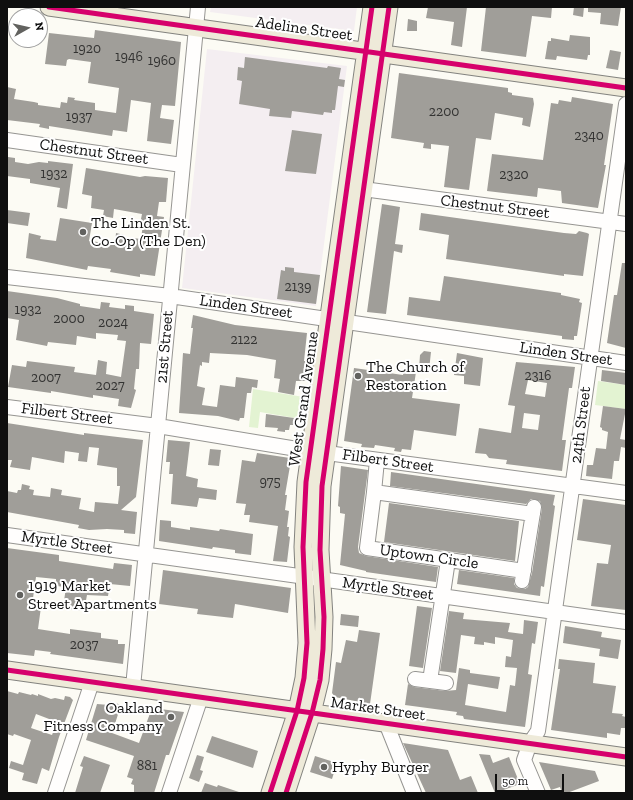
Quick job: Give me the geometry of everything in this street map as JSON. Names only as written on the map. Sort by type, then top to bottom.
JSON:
[{"type":"main road","name":"Adeline Street","points":[[49,7],[626,88]]},
{"type":"main road","name":"West Grand Avenue","points":[[274,793],[305,712],[320,680],[324,649],[318,452],[328,319],[372,7]]},
{"type":"main road","name":"West Grand Avenue","points":[[305,712],[304,678],[307,643],[303,513],[318,452],[345,321],[389,7]]},
{"type":"main road","name":"Market Street","points":[[7,670],[626,757]]},
{"type":"street","name":"21st Street","points":[[133,687],[198,7]]},
{"type":"street","name":"24th Street","points":[[538,793],[524,760],[530,743],[538,730],[626,104]]},
{"type":"street","name":"Chestnut Street","points":[[7,140],[182,165]]},
{"type":"street","name":"Chestnut Street","points":[[363,189],[626,224]]},
{"type":"street","name":"Linden Street","points":[[7,277],[170,296],[626,363]]},
{"type":"street","name":"Filbert Street","points":[[7,407],[158,426],[318,452],[626,493]]},
{"type":"street","name":"Uptown Circle","points":[[374,492],[533,510],[523,576],[448,560],[367,548],[377,460]]},
{"type":"street","name":"Myrtle Street","points":[[7,535],[626,622]]},
{"type":"street","points":[[430,681],[448,560]]},
{"type":"street","points":[[415,679],[446,684]]},
{"type":"street","points":[[55,793],[92,682]]},
{"type":"street","points":[[169,793],[201,697]]},
{"type":"street","points":[[386,723],[414,793]]},
{"type":"shaded area","points":[[211,7],[357,7],[354,31],[210,12]]},
{"type":"shaded area","points":[[207,49],[347,66],[316,306],[182,288]]},
{"type":"green space","points":[[598,381],[626,385],[626,409],[595,405]]},
{"type":"green space","points":[[253,389],[304,397],[301,419],[260,412],[258,428],[249,427]]},
{"type":"building","points":[[428,7],[467,7],[462,47],[451,45],[454,22],[426,18]]},
{"type":"building","points":[[486,7],[552,7],[551,18],[532,16],[526,57],[481,51]]},
{"type":"building","points":[[574,7],[584,7],[583,17],[573,15]]},
{"type":"building","points":[[588,7],[621,7],[618,26],[600,24],[601,13],[588,12]]},
{"type":"building","points":[[408,19],[417,21],[417,31],[407,31]]},
{"type":"building","points":[[95,30],[181,42],[175,106],[162,105],[160,118],[174,120],[171,144],[147,141],[151,103],[131,100],[127,132],[113,130],[112,136],[49,126],[49,129],[39,127],[40,124],[7,120],[7,87],[16,89],[14,99],[38,103],[38,105],[60,108],[61,102],[67,103],[68,97],[75,98],[74,100],[95,103],[95,110],[116,113],[119,88],[88,83],[91,62],[69,59],[67,60],[66,66],[45,64],[49,33],[94,38]]},
{"type":"building","points":[[570,35],[590,37],[590,55],[588,55],[587,60],[557,56],[556,60],[545,59],[548,41],[551,41],[551,38],[569,41]]},
{"type":"building","points":[[610,50],[621,52],[618,70],[606,68]]},
{"type":"building","points":[[245,57],[327,68],[328,66],[341,68],[339,79],[345,80],[344,87],[338,86],[335,110],[332,110],[332,113],[324,112],[323,115],[292,111],[291,118],[269,116],[270,109],[239,104],[242,81],[237,80],[238,67],[244,68]]},
{"type":"building","points":[[399,73],[508,88],[508,92],[512,93],[512,95],[533,98],[534,104],[530,127],[522,125],[523,118],[495,113],[491,140],[476,138],[469,190],[444,187],[449,146],[431,144],[431,149],[423,148],[424,143],[391,138]]},
{"type":"building","points":[[572,97],[613,104],[604,165],[606,165],[598,208],[562,203],[561,191],[538,188],[537,197],[487,191],[492,154],[543,160],[551,103],[558,104],[559,100],[571,102]]},
{"type":"building","points":[[292,130],[322,134],[316,174],[285,171]]},
{"type":"building","points":[[8,157],[15,158],[15,162],[28,164],[39,162],[48,163],[48,161],[73,164],[67,209],[57,207],[60,188],[30,183],[30,179],[7,176]]},
{"type":"building","points":[[86,168],[140,177],[168,178],[166,202],[159,202],[157,216],[164,217],[155,276],[140,274],[140,277],[110,272],[111,269],[88,266],[87,270],[26,258],[29,233],[41,236],[40,239],[56,241],[60,218],[92,223],[89,241],[115,244],[116,233],[124,235],[124,237],[141,239],[143,224],[140,224],[142,214],[114,209],[113,218],[103,216],[104,210],[91,208],[92,196],[82,194]]},
{"type":"building","points":[[382,204],[400,207],[395,244],[403,245],[402,253],[394,251],[386,314],[367,312]]},
{"type":"building","points":[[7,210],[30,213],[28,226],[7,223]]},
{"type":"building","points":[[421,213],[564,233],[576,234],[579,231],[587,233],[589,234],[583,276],[564,274],[564,276],[446,259],[449,235],[419,230]]},
{"type":"building","points":[[622,263],[626,263],[626,348],[607,343],[614,295],[617,295]]},
{"type":"building","points":[[285,267],[294,268],[294,272],[320,275],[316,304],[277,299],[281,270],[285,271]]},
{"type":"building","points":[[444,276],[561,293],[561,295],[580,299],[579,302],[582,303],[577,336],[574,336],[574,340],[562,339],[562,336],[407,315],[409,297],[440,301]]},
{"type":"building","points":[[7,291],[57,298],[80,304],[80,306],[100,309],[101,302],[110,303],[109,307],[125,309],[125,305],[134,306],[134,311],[154,314],[151,344],[140,343],[139,369],[136,369],[134,389],[136,390],[131,408],[118,406],[119,399],[93,395],[93,398],[51,391],[51,393],[8,387],[12,365],[26,367],[27,361],[75,367],[74,372],[96,375],[98,360],[107,362],[106,374],[121,377],[126,341],[117,340],[118,335],[96,333],[96,339],[77,336],[76,345],[48,342],[47,346],[16,340],[19,320],[7,318]]},
{"type":"building","points":[[193,315],[235,325],[307,333],[304,361],[308,361],[306,381],[296,381],[294,395],[278,392],[280,379],[274,378],[276,360],[247,355],[210,353],[209,363],[202,362],[202,366],[200,365],[197,386],[205,388],[202,405],[217,407],[220,385],[235,387],[236,377],[258,380],[257,388],[252,387],[251,393],[247,393],[244,418],[240,418],[239,421],[218,416],[179,413],[183,353],[190,354]]},
{"type":"building","points":[[424,351],[431,352],[429,370],[419,369],[420,355]]},
{"type":"building","points":[[457,353],[483,358],[480,386],[464,384],[464,376],[454,375]]},
{"type":"building","points":[[516,362],[575,367],[572,388],[569,388],[562,440],[566,440],[562,471],[506,464],[507,460],[489,458],[486,454],[475,453],[479,428],[511,433],[515,406],[508,405]],"holes":[[[528,380],[547,383],[545,397],[525,394]],[[524,413],[540,415],[538,430],[522,428]]]},
{"type":"building","points":[[354,368],[403,375],[404,370],[416,372],[412,398],[460,404],[456,436],[414,430],[411,450],[402,449],[401,452],[394,451],[395,448],[375,445],[374,448],[361,447],[362,444],[344,441]]},
{"type":"building","points":[[602,370],[626,373],[626,385],[601,381]]},
{"type":"building","points":[[603,406],[626,409],[620,439],[626,440],[626,448],[621,447],[619,461],[614,461],[612,479],[586,476],[587,465],[593,465],[596,448],[606,449],[608,432],[602,430],[600,427]]},
{"type":"building","points":[[266,414],[294,418],[293,425],[290,425],[289,430],[285,430],[285,432],[277,431],[278,428],[265,427]]},
{"type":"building","points":[[7,423],[84,435],[84,433],[143,440],[136,497],[121,510],[137,512],[135,534],[124,533],[124,530],[89,530],[78,528],[79,525],[7,512],[7,491],[17,493],[18,490],[21,490],[22,484],[30,486],[29,489],[34,490],[33,495],[50,497],[51,488],[62,490],[61,495],[81,498],[79,509],[94,512],[95,502],[118,504],[120,486],[117,486],[117,468],[97,465],[99,448],[89,447],[87,462],[78,461],[79,453],[65,451],[64,463],[32,457],[30,470],[10,467],[12,460],[7,460]]},
{"type":"building","points":[[168,440],[190,442],[186,476],[198,479],[197,487],[217,490],[216,500],[199,498],[197,507],[171,504],[173,474],[169,474],[170,462],[166,462]]},
{"type":"building","points":[[210,449],[221,450],[219,466],[208,465]]},
{"type":"building","points":[[257,453],[290,458],[291,460],[285,495],[287,495],[285,510],[289,511],[287,527],[289,527],[288,536],[290,537],[287,562],[273,561],[278,526],[249,522],[250,515],[244,515],[246,504],[236,503],[242,460],[255,462]]},
{"type":"building","points":[[341,466],[368,470],[358,547],[359,553],[366,556],[438,567],[436,582],[366,572],[340,565],[345,514],[340,513],[340,507],[338,506]]},
{"type":"building","points":[[391,472],[555,495],[553,505],[555,506],[544,587],[541,586],[540,596],[457,584],[459,570],[514,578],[514,584],[517,588],[525,589],[528,587],[532,573],[542,508],[540,501],[531,499],[526,504],[390,486]]},
{"type":"building","points":[[583,499],[626,505],[626,610],[591,606],[597,563],[608,564],[611,545],[577,540]]},
{"type":"building","points":[[389,503],[519,521],[515,561],[384,542]]},
{"type":"building","points":[[160,520],[171,521],[171,527],[190,530],[190,527],[219,531],[220,529],[253,534],[251,555],[235,553],[235,550],[213,547],[212,549],[159,541]]},
{"type":"building","points":[[7,548],[59,555],[59,561],[113,569],[114,563],[132,565],[130,586],[110,584],[108,596],[87,595],[84,611],[63,608],[66,587],[56,586],[56,579],[36,577],[32,605],[41,607],[38,629],[70,634],[70,629],[101,633],[101,638],[118,640],[118,644],[125,644],[123,664],[50,654],[51,652],[35,650],[34,656],[7,653]]},
{"type":"building","points":[[163,570],[291,588],[288,613],[235,604],[233,618],[197,614],[198,609],[159,604]]},
{"type":"building","points":[[417,606],[432,608],[423,668],[409,666]]},
{"type":"building","points":[[449,611],[464,613],[463,619],[510,623],[508,632],[523,634],[524,620],[538,622],[535,644],[532,643],[528,674],[532,675],[525,727],[464,719],[463,716],[456,715],[457,712],[405,705],[408,684],[414,687],[445,691],[456,690],[459,668],[470,670],[470,673],[500,677],[498,689],[468,684],[465,705],[506,712],[510,685],[515,686],[517,668],[505,667],[506,656],[511,657],[513,640],[495,637],[495,644],[484,642],[484,645],[474,644],[475,637],[461,635],[456,673],[440,671]]},
{"type":"building","points":[[341,614],[359,616],[358,627],[340,625]]},
{"type":"building","points":[[565,626],[602,632],[601,637],[621,640],[618,659],[599,656],[600,649],[563,643]]},
{"type":"building","points":[[359,630],[380,633],[370,704],[335,697],[332,693],[336,662],[341,663],[346,640],[357,642]]},
{"type":"building","points":[[559,659],[595,663],[593,683],[616,686],[612,713],[623,714],[622,716],[626,717],[626,728],[621,728],[620,735],[607,733],[607,738],[551,730],[560,669],[558,669]]},
{"type":"building","points":[[7,691],[18,694],[19,692],[38,696],[38,694],[51,699],[55,698],[64,700],[65,696],[70,697],[73,700],[59,737],[49,771],[42,768],[37,784],[22,780],[24,773],[9,768],[11,761],[23,765],[31,740],[14,734],[13,736],[7,734]],"holes":[[[36,714],[57,722],[52,735],[31,728]]]},
{"type":"building","points":[[110,701],[121,705],[112,733],[139,743],[152,708],[184,712],[169,755],[166,755],[154,793],[134,793],[134,785],[131,784],[133,779],[127,777],[134,756],[86,740],[97,704],[109,705]]},
{"type":"building","points":[[212,736],[258,751],[253,768],[206,752]]},
{"type":"building","points":[[403,743],[448,750],[460,780],[471,776],[478,793],[426,793]]},
{"type":"building","points":[[479,754],[490,755],[493,763],[509,757],[520,784],[495,793]]},
{"type":"building","points":[[197,755],[204,757],[200,770],[203,771],[199,782],[189,778]]},
{"type":"building","points":[[84,756],[110,765],[100,793],[75,793],[83,767],[80,766]]},
{"type":"building","name":"Hyphy Burger","points":[[315,756],[337,763],[332,779],[310,772]]},
{"type":"building","points":[[539,762],[595,771],[599,781],[567,793],[562,793],[560,787],[551,790]]},
{"type":"building","points":[[205,783],[217,787],[218,785],[239,793],[201,793]]},
{"type":"cycle path","points":[[49,7],[626,88]]},
{"type":"cycle path","points":[[270,793],[297,711],[304,678],[307,643],[303,547],[306,482],[372,7]]},
{"type":"cycle path","points":[[286,793],[312,713],[320,680],[324,617],[320,550],[322,486],[389,7]]},
{"type":"cycle path","points":[[7,670],[626,757]]},
{"type":"place","name":"The Linden St. Co-Op (The Den)","points":[[83,232]]},
{"type":"place","name":"The Church of Restoration","points":[[358,376]]},
{"type":"place","name":"1919 Market Street Apartments","points":[[20,595]]},
{"type":"place","name":"Oakland Fitness Company","points":[[171,717]]},
{"type":"place","name":"Hyphy Burger","points":[[324,767]]}]
